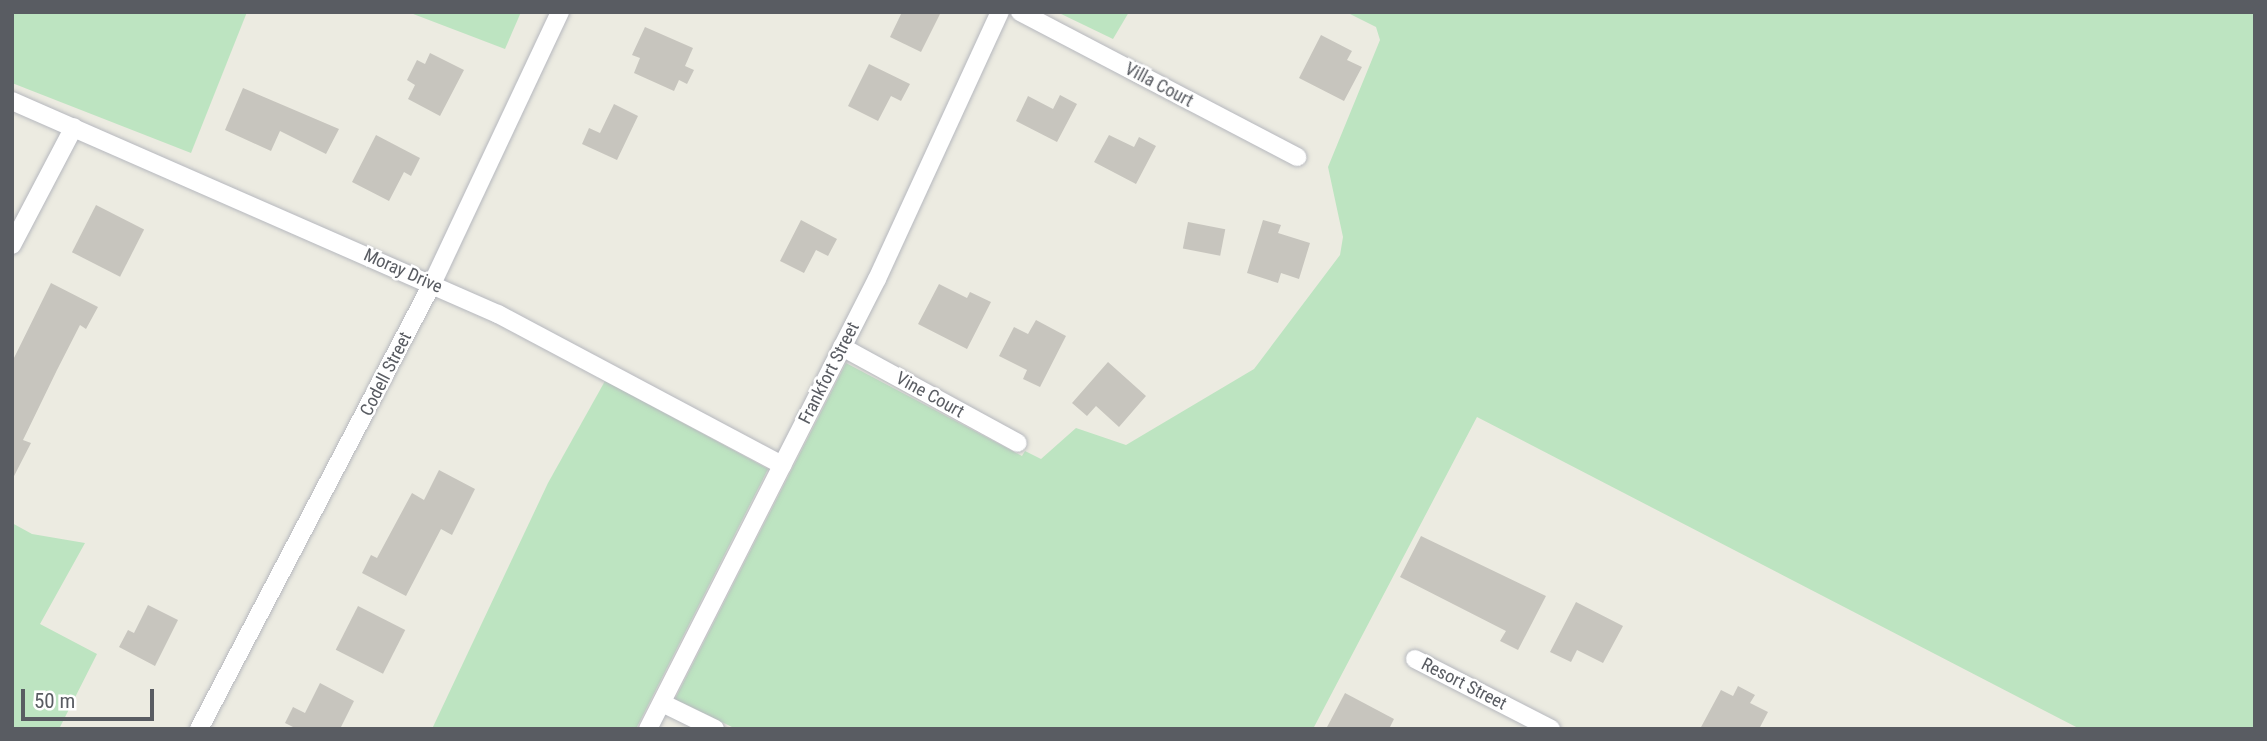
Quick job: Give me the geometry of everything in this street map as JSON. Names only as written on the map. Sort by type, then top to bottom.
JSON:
[{"type":"street","name":"Codell Street","points":[[199,729],[432,284],[560,12]]},
{"type":"street","name":"Frankfort Street","points":[[648,729],[842,347],[1000,12]]},
{"type":"street","name":"Villa Court","points":[[1020,12],[1297,157]]},
{"type":"street","name":"Moray Drive","points":[[12,101],[432,284],[782,465]]},
{"type":"street","points":[[12,246],[74,127]]},
{"type":"street","name":"Vine Court","points":[[842,347],[1018,443]]},
{"type":"street","name":"Resort Street","points":[[1415,659],[1551,729]]},
{"type":"street","points":[[662,702],[715,729]]},
{"type":"green space","points":[[12,12],[247,12],[191,153],[12,83]]},
{"type":"green space","points":[[408,12],[521,12],[505,49]]},
{"type":"green space","points":[[1057,12],[1129,12],[1113,39]]},
{"type":"green space","points":[[1346,12],[2255,12],[2255,729],[2080,729],[1477,417],[1313,729],[736,729],[675,699],[846,363],[1022,456],[1025,451],[1041,459],[1076,428],[1126,445],[1254,369],[1340,255],[1343,237],[1328,167],[1380,40],[1376,27]]},
{"type":"green space","points":[[605,381],[768,469],[636,729],[432,729],[548,483]]},
{"type":"green space","points":[[12,523],[32,534],[85,543],[40,624],[97,654],[59,729],[12,729]]},
{"type":"building","points":[[902,12],[941,12],[921,52],[890,37]]},
{"type":"building","points":[[645,27],[693,48],[685,66],[694,70],[687,84],[679,80],[674,91],[634,73],[640,58],[632,55]]},
{"type":"building","points":[[1321,35],[1352,51],[1347,60],[1362,67],[1344,101],[1299,78]]},
{"type":"building","points":[[430,53],[464,70],[440,116],[408,99],[415,85],[407,80],[417,60],[425,64]]},
{"type":"building","points":[[869,64],[910,84],[901,101],[891,96],[878,121],[848,106]]},
{"type":"building","points":[[243,88],[339,129],[326,154],[280,131],[271,151],[225,130]]},
{"type":"building","points":[[1060,95],[1077,104],[1057,142],[1016,121],[1028,96],[1053,109]]},
{"type":"building","points":[[614,104],[638,116],[617,160],[582,144],[589,128],[600,133]]},
{"type":"building","points":[[376,135],[420,158],[411,176],[404,172],[389,201],[352,182]]},
{"type":"building","points":[[1109,135],[1134,147],[1139,137],[1156,146],[1136,184],[1094,162]]},
{"type":"building","points":[[96,205],[144,230],[120,277],[72,252]]},
{"type":"building","points":[[801,220],[837,239],[828,256],[816,250],[804,273],[780,261]]},
{"type":"building","points":[[1263,220],[1281,225],[1278,233],[1310,243],[1299,279],[1281,273],[1278,283],[1247,273]]},
{"type":"building","points":[[1188,222],[1225,229],[1220,256],[1183,249]]},
{"type":"building","points":[[51,283],[98,307],[86,329],[80,325],[57,370],[23,440],[31,443],[12,480],[12,362]]},
{"type":"building","points":[[939,284],[967,298],[970,292],[991,302],[967,349],[918,324]]},
{"type":"building","points":[[1036,320],[1066,336],[1040,387],[1023,379],[1027,370],[999,356],[1014,327],[1028,334]]},
{"type":"building","points":[[1108,362],[1146,396],[1119,427],[1096,406],[1087,416],[1072,403]]},
{"type":"building","points":[[439,470],[475,489],[452,535],[441,529],[406,596],[362,573],[371,555],[377,558],[412,493],[424,500]]},
{"type":"building","points":[[1421,536],[1546,596],[1518,650],[1500,641],[1506,631],[1400,577]]},
{"type":"building","points":[[1576,602],[1623,626],[1603,663],[1577,650],[1571,662],[1550,652]]},
{"type":"building","points":[[148,605],[178,620],[155,666],[119,647],[128,630],[134,633]]},
{"type":"building","points":[[358,606],[405,630],[383,674],[336,650]]},
{"type":"building","points":[[320,683],[354,701],[340,729],[297,729],[285,723],[293,707],[305,713]]},
{"type":"building","points":[[1738,686],[1755,695],[1750,703],[1768,712],[1759,729],[1700,729],[1721,690],[1733,696]]},
{"type":"building","points":[[1345,693],[1394,719],[1389,729],[1326,729]]}]
